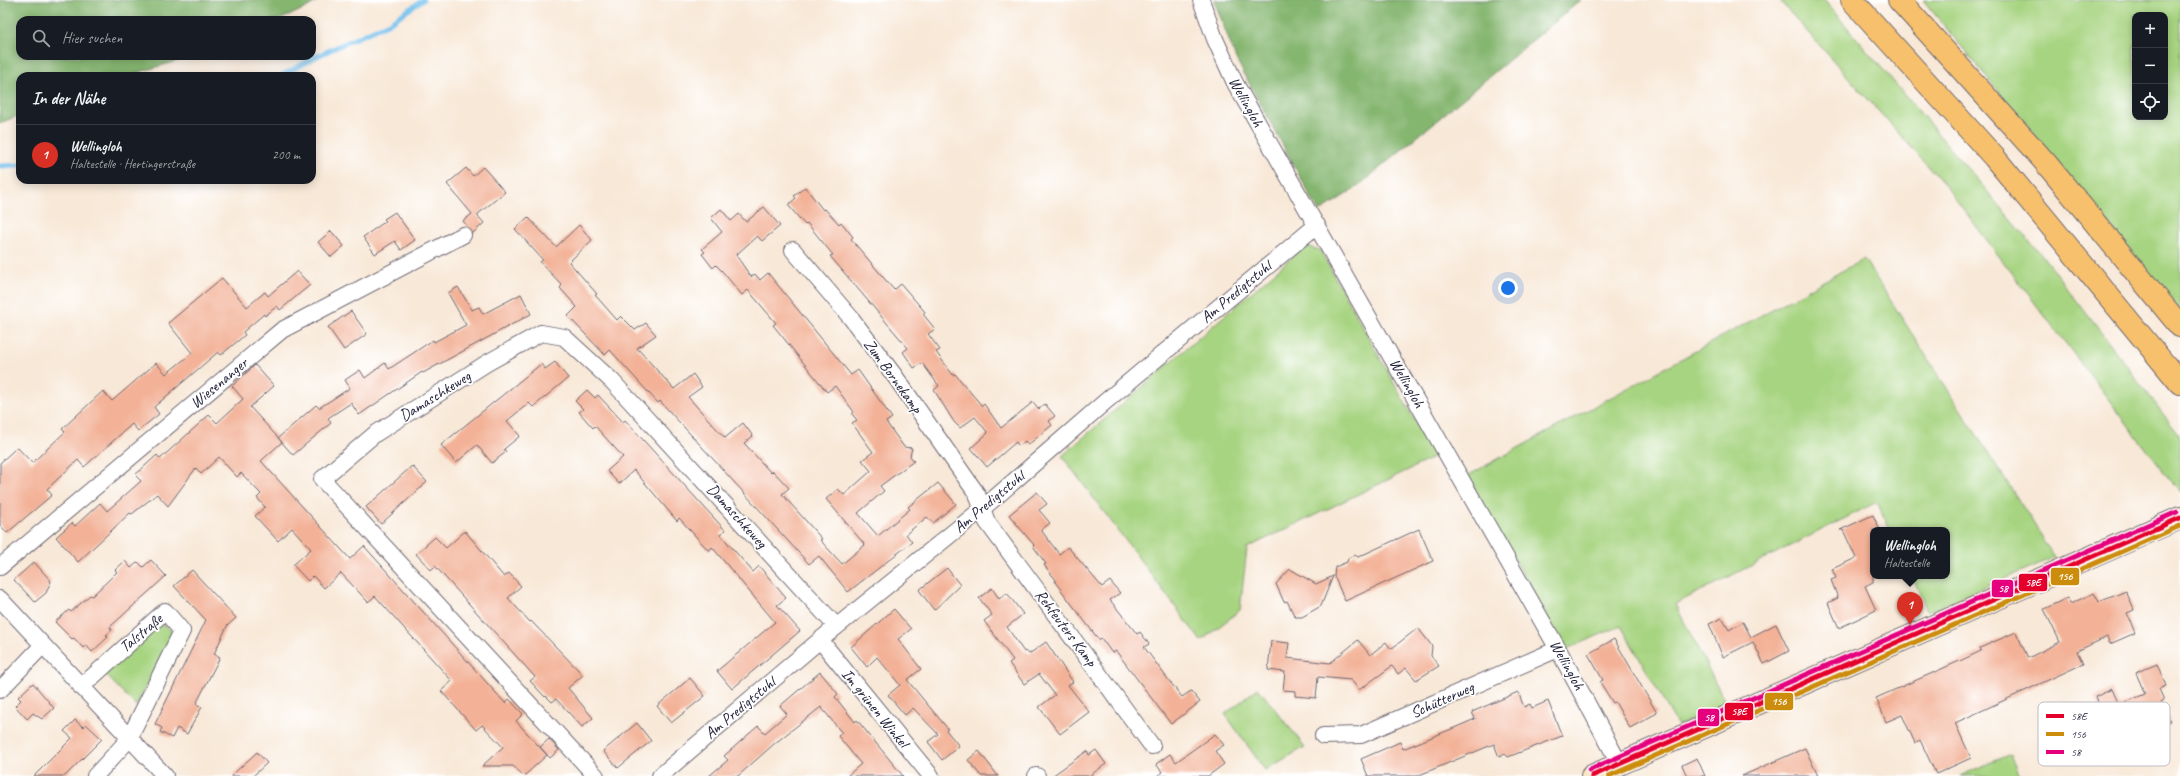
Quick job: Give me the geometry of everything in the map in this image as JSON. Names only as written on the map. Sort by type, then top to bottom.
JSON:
[{"type":"highway","points":[[1852,0],[1994,158],[2180,383]]},
{"type":"highway","points":[[1899,0],[2045,162],[2180,326]]},
{"type":"street","name":"Wellingloh","points":[[1201,0],[1215,39],[1235,83],[1558,649],[1619,763]]},
{"type":"street","name":"Am Predigtstuhl","points":[[660,776],[836,626],[982,509],[1106,401],[1317,225]]},
{"type":"street","name":"Wiesenanger","points":[[0,567],[282,330],[463,235]]},
{"type":"street","name":"Zum Bornekamp","points":[[793,250],[852,318],[977,494],[982,509]]},
{"type":"street","name":"Damaschkeweg","points":[[596,776],[322,479],[375,434],[487,363],[541,333],[564,337],[623,393],[836,626]]},
{"type":"street","name":"Rehfeuters Kamp","points":[[982,509],[987,522],[1152,746]]},
{"type":"street","points":[[1597,775],[1619,763],[2180,518]]},
{"type":"street","points":[[0,598],[129,739],[165,776]]},
{"type":"street","name":"Talstraße","points":[[81,687],[164,611],[182,630],[129,739]]},
{"type":"street","name":"Im grünen Winkel","points":[[820,640],[931,776]]},
{"type":"street","points":[[0,690],[42,645]]},
{"type":"street","name":"Schütterweg","points":[[1323,736],[1361,735],[1558,649]]},
{"type":"street","points":[[95,776],[129,739]]},
{"type":"green space","points":[[0,0],[319,0],[288,16],[16,16],[16,60],[180,60],[140,72],[16,72],[16,117],[0,123]]},
{"type":"green space","points":[[1214,0],[1581,0],[1356,188],[1319,212],[1236,59]]},
{"type":"green space","points":[[1779,0],[1824,0],[2048,263],[2180,436],[2180,493],[1944,184]]},
{"type":"green space","points":[[1923,0],[2180,0],[2180,311]]},
{"type":"green space","points":[[1305,246],[1320,250],[1435,457],[1247,548],[1240,610],[1201,641],[1062,456]]},
{"type":"green space","points":[[1864,259],[2055,557],[1928,612],[1913,579],[1950,579],[1950,527],[1889,527],[1877,502],[1675,604],[1726,703],[1678,726],[1621,626],[1566,649],[1467,476]]},
{"type":"green space","points":[[161,624],[171,630],[171,638],[136,706],[104,673]]},
{"type":"green space","points":[[1258,688],[1305,747],[1265,770],[1225,714]]},
{"type":"green space","points":[[2010,754],[2019,776],[1960,776]]},
{"type":"building","points":[[483,167],[505,192],[477,215],[484,223],[473,233],[463,221],[472,214],[447,184],[466,168],[473,176]]},
{"type":"building","points":[[805,187],[823,210],[825,209],[839,224],[841,222],[853,237],[851,239],[894,290],[901,284],[925,312],[923,314],[935,329],[928,334],[940,350],[936,352],[953,375],[955,374],[982,406],[984,404],[1001,428],[1033,402],[1039,409],[1045,404],[1055,416],[1049,421],[1052,425],[1028,445],[1025,441],[1019,446],[1016,442],[987,467],[971,448],[988,433],[975,417],[960,428],[954,422],[934,390],[939,386],[922,363],[914,368],[903,352],[908,348],[830,256],[833,255],[807,223],[805,225],[788,205],[796,198],[794,196]]},
{"type":"building","points":[[764,207],[780,226],[762,241],[757,236],[736,255],[751,277],[755,274],[760,280],[768,273],[851,375],[858,370],[892,418],[886,422],[904,447],[912,448],[910,456],[914,461],[880,486],[884,491],[858,513],[878,536],[910,509],[908,507],[938,483],[956,504],[933,523],[927,517],[906,534],[912,542],[848,592],[819,556],[809,564],[660,401],[658,403],[610,350],[605,355],[568,316],[577,307],[560,288],[562,285],[540,262],[543,260],[515,229],[528,217],[556,247],[579,225],[592,240],[569,262],[617,320],[621,316],[635,330],[646,323],[656,335],[637,348],[674,389],[693,374],[702,387],[688,397],[725,438],[743,423],[753,436],[744,443],[771,473],[773,471],[789,488],[782,494],[842,564],[865,545],[826,499],[838,489],[844,495],[871,471],[862,460],[873,452],[852,423],[857,420],[852,414],[854,412],[835,386],[827,392],[773,325],[776,323],[748,290],[742,295],[722,271],[716,265],[713,268],[702,254],[705,252],[702,249],[722,232],[711,218],[721,209],[731,221],[739,214],[746,222]]},
{"type":"building","points":[[395,212],[415,240],[401,250],[395,241],[375,254],[363,237],[386,221],[384,219]]},
{"type":"building","points":[[331,231],[344,246],[331,257],[318,242]]},
{"type":"building","points":[[297,271],[310,285],[280,310],[277,306],[265,316],[264,314],[243,332],[245,335],[221,355],[218,352],[154,407],[159,414],[138,431],[132,424],[84,467],[78,460],[47,489],[52,495],[7,533],[0,525],[0,463],[17,447],[32,463],[65,432],[62,429],[103,391],[112,401],[156,363],[166,374],[192,353],[168,323],[222,278],[247,307],[265,292],[268,296]]},
{"type":"building","points":[[458,287],[472,310],[479,307],[483,314],[521,294],[531,314],[423,373],[422,372],[359,415],[351,403],[328,418],[331,423],[293,455],[278,438],[316,405],[319,408],[350,388],[345,380],[360,370],[365,378],[385,363],[389,369],[433,340],[434,342],[466,325],[448,293]]},
{"type":"building","points":[[351,311],[367,334],[344,350],[328,327]]},
{"type":"building","points":[[555,362],[568,378],[533,407],[529,403],[507,421],[520,436],[504,449],[506,452],[492,463],[477,445],[456,463],[441,445],[541,364],[545,369]]},
{"type":"building","points":[[255,365],[274,386],[250,407],[282,442],[261,461],[350,559],[364,546],[505,703],[509,699],[523,714],[516,721],[547,755],[524,776],[513,766],[482,766],[503,747],[482,725],[476,730],[441,691],[452,681],[375,596],[368,602],[341,573],[324,588],[313,576],[308,581],[293,565],[311,549],[292,528],[278,541],[255,516],[265,507],[257,498],[261,494],[241,473],[237,477],[219,457],[201,474],[196,468],[168,506],[157,494],[132,514],[130,513],[78,562],[56,537],[72,523],[75,526],[100,503],[107,511],[141,481],[135,475],[157,455],[160,459],[209,415],[217,423],[243,399],[232,386]]},
{"type":"building","points":[[587,390],[595,398],[598,395],[623,422],[625,420],[725,530],[720,534],[753,572],[759,566],[786,598],[777,605],[800,631],[732,689],[717,671],[775,622],[712,547],[709,551],[679,518],[677,521],[634,470],[619,484],[607,471],[623,457],[595,426],[593,428],[579,412],[583,409],[575,401]]},
{"type":"building","points":[[412,466],[427,482],[381,524],[366,507]]},
{"type":"building","points":[[1037,492],[1047,504],[1039,510],[1050,523],[1041,530],[1059,554],[1068,547],[1102,587],[1110,581],[1120,593],[1110,600],[1137,634],[1140,632],[1149,644],[1144,647],[1170,682],[1182,697],[1191,691],[1200,702],[1171,724],[1116,651],[1112,653],[1101,638],[1099,640],[1055,582],[1056,580],[1044,565],[1046,564],[1033,546],[1034,545],[1009,515]]},
{"type":"building","points":[[1873,515],[1879,527],[1870,527],[1870,579],[1873,579],[1873,582],[1865,586],[1876,610],[1839,628],[1828,603],[1838,598],[1831,580],[1836,578],[1832,569],[1856,558],[1843,530],[1840,530]]},
{"type":"building","points":[[1419,529],[1433,561],[1345,601],[1334,576],[1335,567],[1347,562],[1348,558],[1355,555],[1358,557]]},
{"type":"building","points":[[465,531],[504,577],[509,573],[521,586],[508,598],[583,675],[568,688],[593,718],[582,727],[556,699],[552,702],[546,696],[545,697],[530,681],[535,677],[435,566],[431,570],[416,554],[435,537],[446,548]]},
{"type":"building","points":[[151,560],[166,576],[110,627],[112,630],[106,635],[108,637],[92,652],[86,645],[83,648],[74,638],[72,639],[55,622],[69,610],[71,612],[90,595],[92,596],[117,572],[115,570],[125,561],[131,568],[138,562],[143,567]]},
{"type":"building","points":[[34,562],[51,581],[46,593],[35,602],[14,580]]},
{"type":"building","points":[[947,568],[960,585],[934,610],[919,590]]},
{"type":"building","points":[[1290,569],[1316,584],[1333,576],[1321,606],[1302,617],[1295,617],[1287,601],[1284,602],[1276,584]]},
{"type":"building","points":[[192,570],[236,618],[227,626],[214,654],[220,657],[196,704],[202,707],[187,734],[177,728],[172,738],[160,732],[162,728],[155,724],[206,620],[174,586]]},
{"type":"building","points":[[992,588],[999,599],[1007,593],[1023,614],[1007,627],[1024,652],[1026,651],[1029,654],[1046,642],[1073,682],[1068,685],[1089,712],[1060,734],[1039,707],[1055,695],[1039,674],[1024,684],[1009,663],[1013,660],[984,621],[992,615],[979,598]]},
{"type":"building","points":[[2126,591],[2134,610],[2127,613],[2135,633],[2110,644],[2107,637],[2077,651],[2083,664],[1955,723],[1971,758],[1936,774],[1920,740],[1915,743],[1902,715],[1886,722],[1876,698],[1981,651],[1980,648],[2016,632],[2028,658],[2060,642],[2044,609],[2067,598],[2070,604],[2094,593],[2099,602]]},
{"type":"building","points":[[894,609],[911,629],[898,639],[921,669],[907,680],[948,729],[946,730],[959,746],[942,760],[928,742],[938,734],[913,708],[905,715],[888,695],[900,685],[877,657],[867,667],[851,647]]},
{"type":"building","points":[[1722,618],[1729,630],[1743,622],[1751,637],[1776,624],[1789,651],[1764,664],[1753,642],[1723,657],[1709,624]]},
{"type":"building","points":[[1418,628],[1432,646],[1431,656],[1439,666],[1416,680],[1406,668],[1398,674],[1392,666],[1359,690],[1351,680],[1318,677],[1316,698],[1295,696],[1295,691],[1283,690],[1285,672],[1268,670],[1271,641],[1289,643],[1287,658],[1330,663],[1358,640],[1370,655],[1386,642],[1391,649]]},
{"type":"building","points":[[1614,639],[1657,713],[1630,728],[1615,702],[1613,703],[1600,682],[1603,680],[1588,654]]},
{"type":"building","points":[[2157,664],[2166,686],[2159,689],[2164,700],[2161,702],[2126,702],[2145,694],[2136,673]]},
{"type":"building","points":[[820,672],[838,694],[835,697],[855,722],[857,720],[903,776],[847,776],[861,764],[838,736],[842,733],[821,707],[774,744],[738,776],[709,776],[728,760],[724,756],[758,726],[765,733],[787,714],[780,706]]},
{"type":"building","points":[[690,678],[705,696],[671,723],[657,706]]},
{"type":"building","points":[[33,683],[54,708],[42,719],[33,713],[27,719],[15,706],[21,700],[18,697]]},
{"type":"building","points":[[2112,689],[2118,702],[2097,702],[2095,697]]},
{"type":"building","points":[[1518,692],[1524,707],[1530,704],[1532,708],[1548,701],[1562,736],[1508,757],[1505,754],[1499,757],[1494,744],[1417,776],[1368,776],[1361,759],[1400,742],[1403,749],[1454,728],[1475,719],[1472,712]]},
{"type":"building","points":[[75,720],[83,727],[86,724],[102,739],[65,776],[34,776],[72,738],[64,731]]},
{"type":"building","points":[[637,723],[651,741],[618,768],[603,751]]},
{"type":"building","points":[[1215,734],[1224,745],[1215,751],[1224,764],[1208,776],[1157,776],[1162,772],[1156,764],[1170,754],[1176,762]]},
{"type":"building","points":[[549,739],[559,750],[550,758],[540,747]]},
{"type":"building","points":[[1805,748],[1818,776],[1742,776]]},
{"type":"building","points":[[1096,750],[1106,764],[1089,776],[1052,776],[1087,751],[1089,755]]},
{"type":"building","points":[[979,751],[998,776],[981,776],[968,760]]},
{"type":"building","points":[[257,752],[267,763],[253,776],[231,776]]},
{"type":"building","points":[[1697,758],[1705,776],[1687,776],[1682,765]]},
{"type":"waterway","points":[[316,57],[389,23],[423,0]]},
{"type":"waterway","points":[[288,72],[310,60]]},
{"type":"waterway","points":[[0,166],[16,165]]},
{"type":"transit line","name":"58","points":[[1589,770],[2177,512]]},
{"type":"transit line","name":"58E","points":[[1592,776],[2180,518]]},
{"type":"transit line","name":"156","points":[[1609,776],[2180,526]]},
{"type":"place","name":"Wellingloh","points":[[1910,625]]}]
